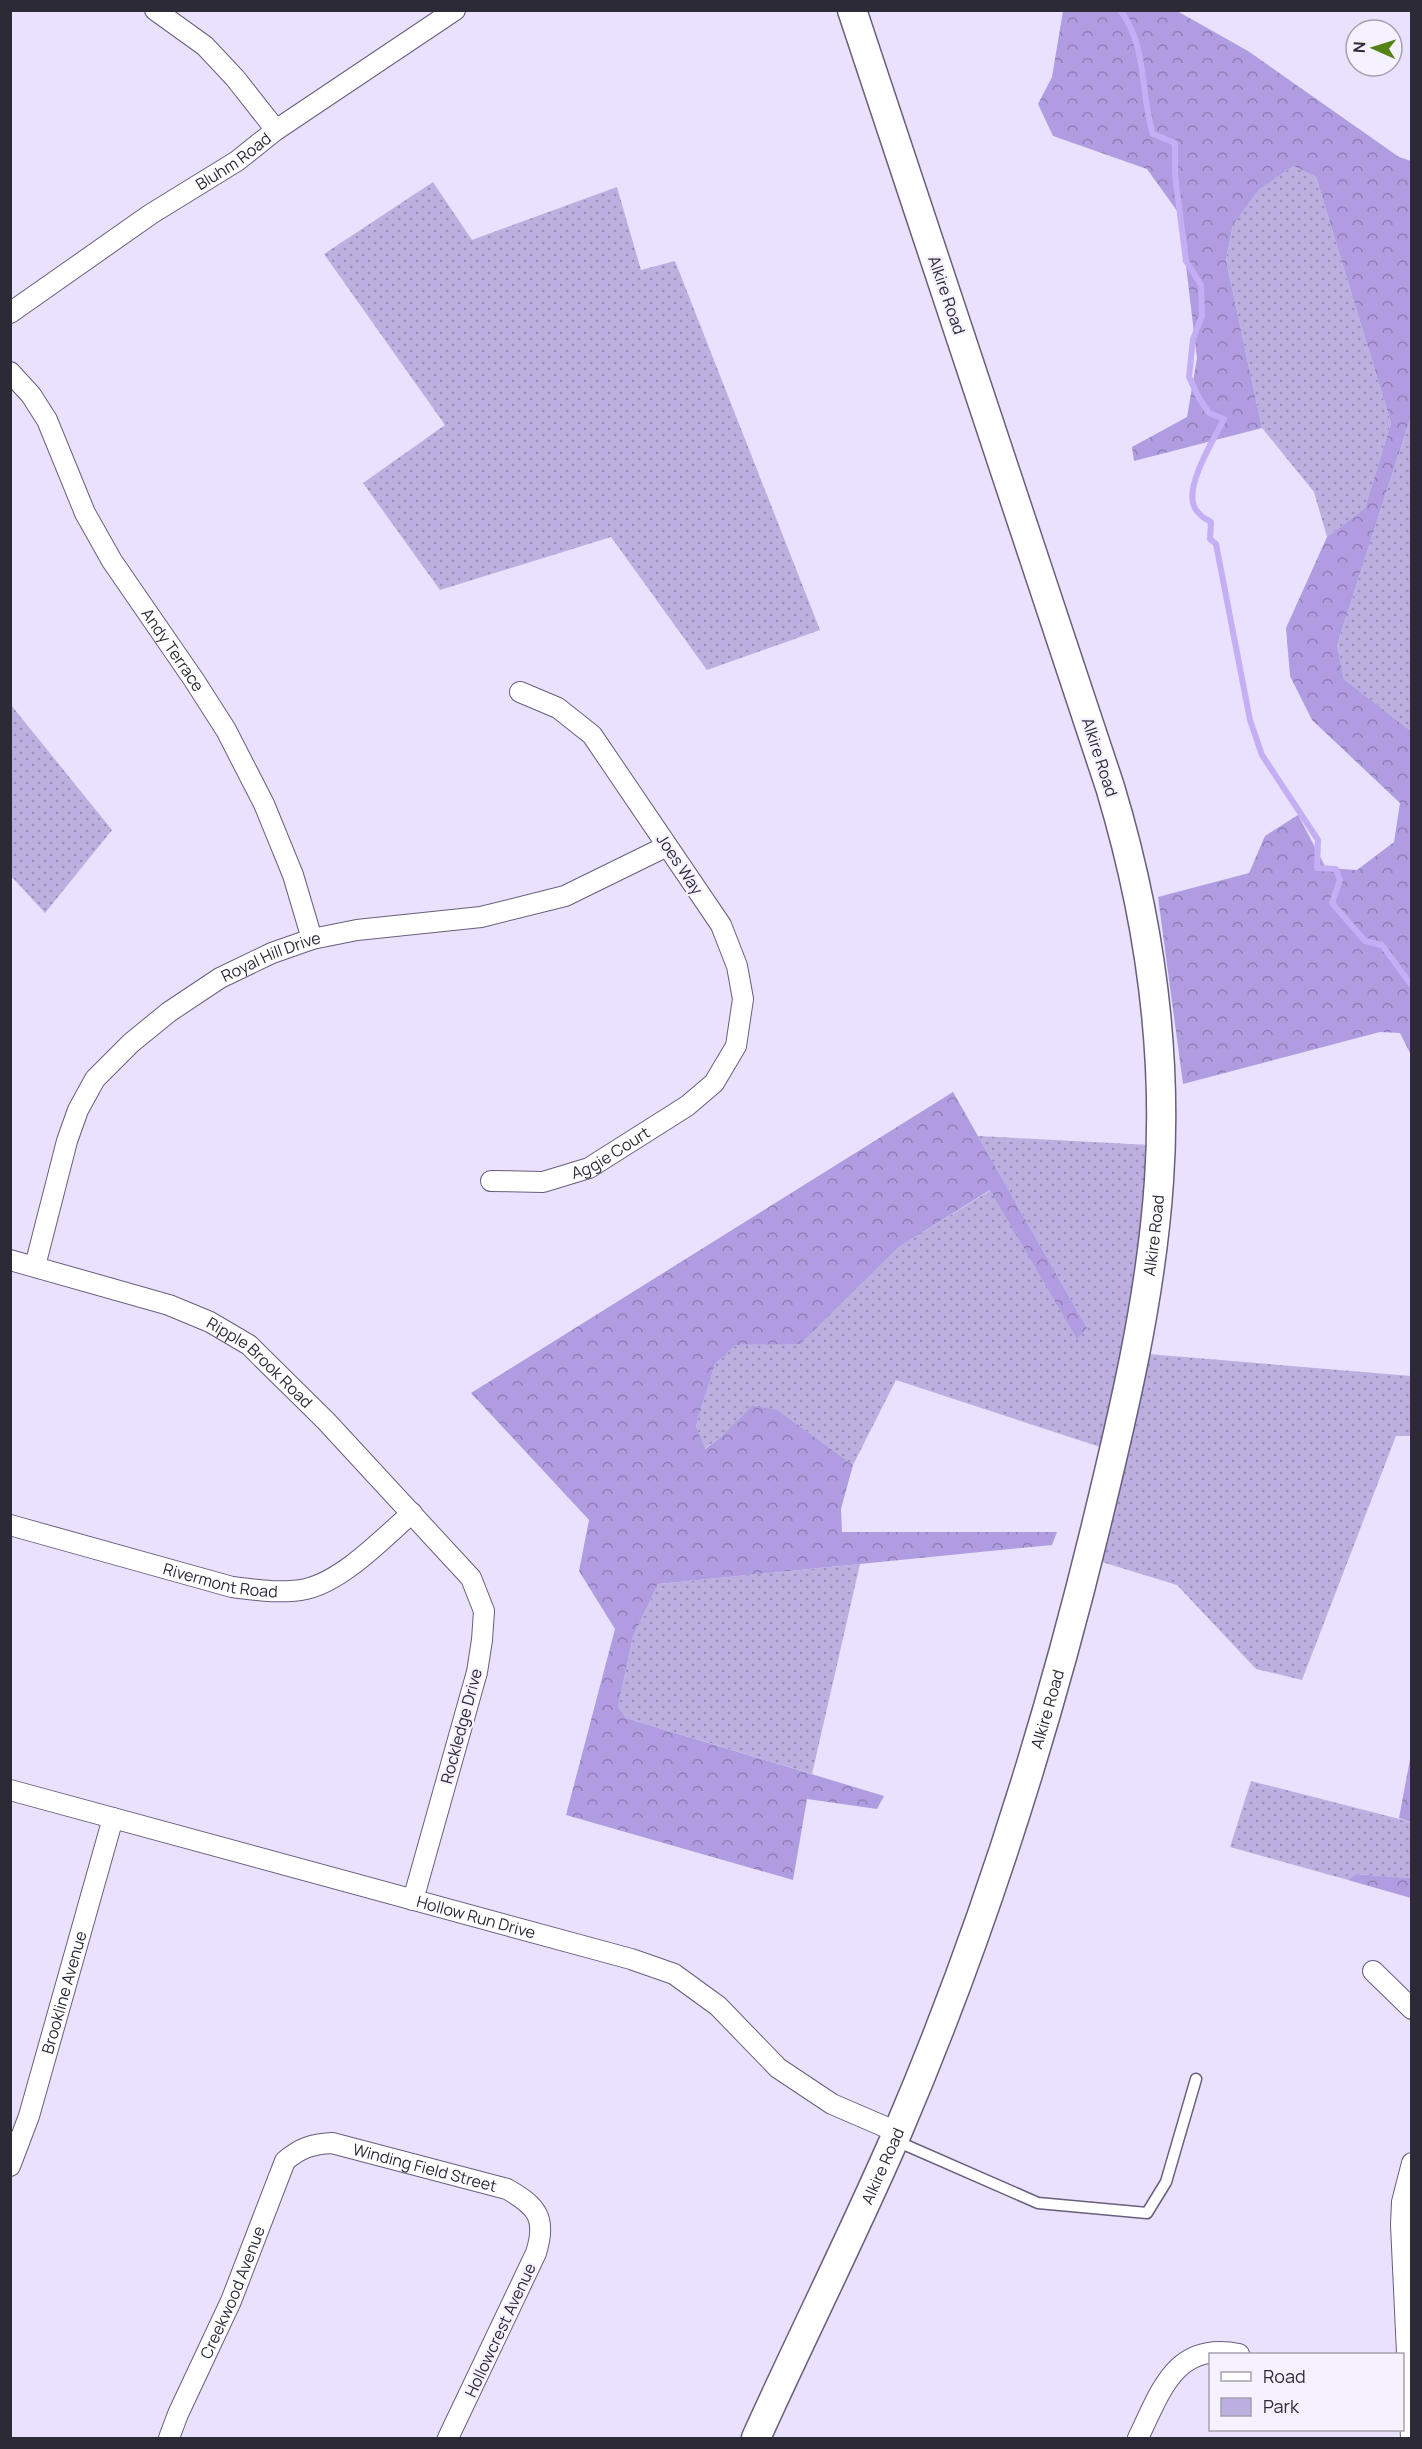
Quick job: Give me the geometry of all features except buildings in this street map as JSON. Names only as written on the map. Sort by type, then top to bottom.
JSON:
[{"type":"main road","name":"Alkire Road","points":[[756,2439],[895,2136],[948,2005],[1011,1830],[1050,1702],[1126,1399],[1150,1268],[1159,1179],[1160,1064],[1153,985],[1117,810],[990,420],[852,10]]},
{"type":"street","points":[[155,10],[205,46],[235,78],[276,130]]},
{"type":"street","name":"Bluhm Road","points":[[10,313],[151,214],[237,161],[276,130],[454,10]]},
{"type":"street","name":"Andy Terrace","points":[[10,372],[31,395],[47,420],[85,513],[112,561],[226,730],[264,804],[293,875],[312,939]]},
{"type":"street","name":"Joes Way","points":[[520,692],[558,708],[592,735],[721,925],[737,966],[743,999],[736,1046],[714,1083]]},
{"type":"street","name":"Royal Hill Drive","points":[[35,1266],[67,1141],[78,1110],[95,1079],[131,1043],[219,978],[272,953],[312,939],[357,930],[481,917],[565,896],[667,846]]},
{"type":"street","name":"Aggie Court","points":[[491,1181],[543,1182],[589,1168],[687,1106],[714,1083]]},
{"type":"street","name":"Ripple Brook Road","points":[[10,1260],[169,1305],[210,1322],[249,1345],[326,1421],[454,1557]]},
{"type":"street","name":"Rivermont Road","points":[[10,1526],[232,1587],[287,1591],[307,1588],[340,1572],[371,1549],[412,1513]]},
{"type":"street","name":"Rockledge Drive","points":[[413,1900],[477,1672],[482,1640],[482,1605],[471,1578],[454,1557]]},
{"type":"street","name":"Hollow Run Drive","points":[[10,1790],[631,1959],[674,1974],[718,2006],[778,2068],[832,2104],[895,2136]]},
{"type":"street","name":"Brookline Avenue","points":[[10,2166],[29,2116],[113,1818]]},
{"type":"street","points":[[1373,1971],[1412,2009]]},
{"type":"street","name":"Winding Field Street","points":[[298,2150],[315,2144],[332,2143],[507,2189],[526,2200],[540,2219]]},
{"type":"street","name":"Creekwood Avenue","points":[[170,2439],[178,2414],[231,2301],[285,2161],[298,2150]]},
{"type":"street","points":[[1411,2439],[1405,2368],[1401,2225],[1402,2202],[1412,2163]]},
{"type":"street","name":"Hollowcrest Avenue","points":[[448,2439],[536,2253],[541,2236],[540,2219]]},
{"type":"street","points":[[1138,2439],[1161,2390],[1169,2376],[1180,2365],[1192,2357],[1208,2353],[1223,2351],[1231,2353]]},
{"type":"lane","points":[[895,2136],[1038,2203],[1147,2213],[1166,2182],[1196,2079]]},
{"type":"green space","points":[[1063,11],[1177,11],[1248,51],[1399,157],[1411,161],[1411,416],[1337,645],[1344,679],[1411,731],[1411,1055],[1400,1033],[1380,1032],[1183,1084],[1158,897],[1249,873],[1265,836],[1298,815],[1326,868],[1357,870],[1394,842],[1400,803],[1312,720],[1290,676],[1286,628],[1327,537],[1365,508],[1391,423],[1316,177],[1293,166],[1258,191],[1233,225],[1226,260],[1262,428],[1134,461],[1132,447],[1187,417],[1197,358],[1180,215],[1147,169],[1053,136],[1038,104],[1052,77]]},
{"type":"green space","points":[[1293,166],[1316,177],[1391,423],[1365,508],[1327,537],[1314,492],[1262,428],[1226,260],[1233,225],[1258,191]]},
{"type":"green space","points":[[433,182],[472,240],[617,187],[641,270],[675,261],[820,630],[707,670],[611,537],[440,590],[363,483],[445,425],[324,254]]},
{"type":"green space","points":[[1411,416],[1411,731],[1344,679],[1337,645]]},
{"type":"green space","points":[[11,705],[112,830],[45,913],[11,876]]},
{"type":"green space","points":[[953,1092],[1087,1328],[1077,1339],[990,1190],[899,1247],[800,1344],[736,1345],[715,1364],[696,1426],[705,1449],[722,1436],[752,1406],[778,1410],[853,1465],[841,1509],[842,1532],[1057,1532],[1052,1545],[658,1584],[633,1637],[618,1706],[626,1718],[884,1796],[877,1809],[807,1799],[793,1880],[566,1815],[615,1629],[579,1571],[589,1520],[471,1393]]},
{"type":"green space","points":[[978,1136],[1150,1145],[1137,1288],[1100,1447],[896,1380],[853,1465],[778,1410],[722,1436],[704,1449],[696,1426],[715,1364],[736,1345],[800,1343],[899,1247],[991,1190],[1077,1338],[1087,1328]]},
{"type":"green space","points":[[1148,1354],[1411,1376],[1411,1436],[1396,1436],[1302,1680],[1256,1669],[1177,1585],[1102,1562]]},
{"type":"green space","points":[[860,1564],[812,1774],[626,1718],[618,1706],[633,1637],[658,1584]]},
{"type":"green space","points":[[1411,1754],[1411,1822],[1399,1818]]},
{"type":"green space","points":[[1251,1781],[1411,1822],[1411,1878],[1355,1874],[1348,1880],[1230,1847]]},
{"type":"green space","points":[[1355,1874],[1411,1878],[1411,1898],[1348,1880]]},
{"type":"waterway","points":[[1120,10],[1135,39],[1153,134],[1175,143],[1175,175],[1186,261],[1201,285],[1202,316],[1193,339],[1189,377],[1209,413],[1224,419],[1202,462],[1193,486],[1192,497],[1197,511],[1211,522],[1210,539],[1216,544],[1250,720],[1262,755],[1318,840],[1317,868],[1336,869],[1340,880],[1332,903],[1365,941],[1382,945],[1412,986]]}]
